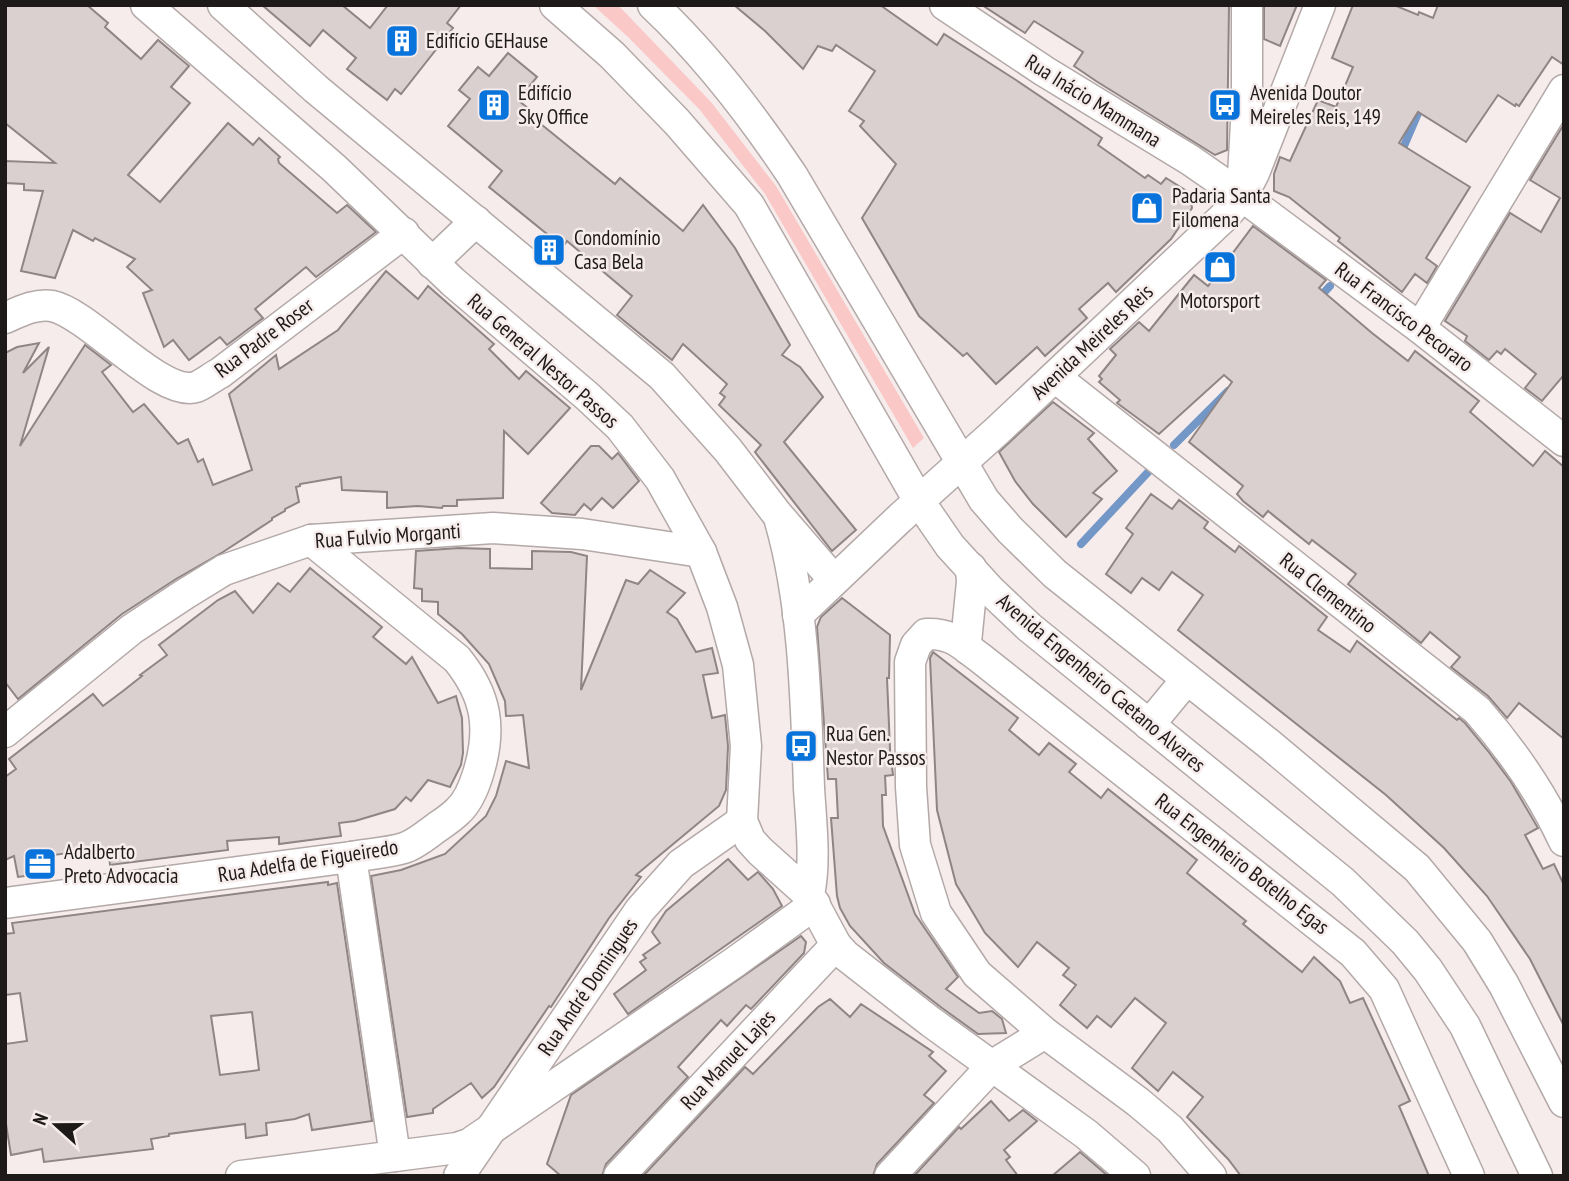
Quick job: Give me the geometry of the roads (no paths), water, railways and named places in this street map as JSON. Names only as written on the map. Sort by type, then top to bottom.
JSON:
[{"type":"street","name":"Rua General Nestor Passos","points":[[146,5],[292,131],[404,233],[432,264],[587,396],[620,427],[660,479],[701,552],[722,607],[738,665],[746,746],[742,821]]},
{"type":"street","points":[[223,5],[316,89],[662,376],[728,450],[834,580]]},
{"type":"street","name":"Avenida Engenheiro Caetano Alvares","points":[[555,5],[612,55],[649,93],[749,205],[919,501],[950,546],[1029,627],[1343,882],[1405,942],[1428,970],[1465,1026],[1537,1176]]},
{"type":"street","points":[[653,5],[726,86],[765,135],[792,175],[984,500],[1037,557],[1104,614],[1269,744],[1417,868],[1477,941],[1504,985],[1564,1102]]},
{"type":"street","name":"Rua Inácio Mammana","points":[[945,5],[1044,71],[1190,160],[1242,196]]},
{"type":"street","points":[[1242,196],[1247,105],[1247,5]]},
{"type":"street","name":"Avenida Meireles Reis","points":[[798,615],[1226,215],[1242,196],[1259,159],[1320,5]]},
{"type":"street","points":[[1420,328],[1564,90]]},
{"type":"street","name":"Rua Francisco Pecoraro","points":[[1242,196],[1420,328],[1564,441]]},
{"type":"street","points":[[432,264],[476,221]]},
{"type":"street","name":"Rua Padre Roser","points":[[5,318],[25,310],[53,306],[76,318],[163,380],[186,388],[195,387],[220,373],[404,233]]},
{"type":"street","name":"Rua Clementino","points":[[1055,377],[1476,710],[1515,756],[1544,802],[1564,841]]},
{"type":"street","points":[[778,514],[787,547],[798,615],[811,826],[812,899]]},
{"type":"street","name":"Rua Fulvio Morganti","points":[[5,732],[132,629],[185,594],[224,570],[312,540],[493,528],[582,534],[701,552]]},
{"type":"street","name":"Rua Adelfa de Figueiredo","points":[[5,903],[404,848],[458,811],[468,798],[481,765],[487,721],[470,676],[457,659],[312,540]]},
{"type":"street","points":[[968,649],[966,642],[971,568]]},
{"type":"street","name":"Rua Engenheiro Botelho Egas","points":[[1045,1033],[977,974],[936,913],[915,845],[911,786],[910,662],[916,645],[926,634],[942,633],[952,637],[1353,953],[1384,989],[1469,1176]]},
{"type":"street","points":[[1149,726],[1187,679]]},
{"type":"street","points":[[742,821],[750,840],[812,899],[836,945],[872,978],[1086,1133],[1135,1176]]},
{"type":"street","name":"Rua André Domingues","points":[[459,1176],[639,910],[681,864],[742,821]]},
{"type":"street","points":[[351,857],[395,1156]]},
{"type":"street","points":[[241,1176],[457,1148],[485,1134],[535,1096],[735,962],[812,899]]},
{"type":"street","name":"Rua Manuel Lajes","points":[[619,1176],[836,945]]},
{"type":"street","points":[[890,1176],[993,1065],[1045,1033],[1170,1129],[1211,1176]]},
{"type":"waterway","points":[[1401,153],[1422,104]]},
{"type":"waterway","points":[[1318,299],[1330,286]]},
{"type":"waterway","points":[[1174,445],[1228,391]]},
{"type":"waterway","points":[[1081,544],[1151,469]]},
{"type":"place","name":"Edifício GEHause","points":[[402,41]]},
{"type":"place","name":"Edifício Sky Office","points":[[494,105]]},
{"type":"place","name":"Avenida Doutor Meireles Reis, 149","points":[[1225,105]]},
{"type":"place","name":"Padaria Santa Filomena","points":[[1147,208]]},
{"type":"place","name":"Condomínio Casa Bela","points":[[549,250]]},
{"type":"place","name":"Motorsport","points":[[1220,267]]},
{"type":"place","name":"Rua Gen. Nestor Passos","points":[[801,746]]},
{"type":"place","name":"Adalberto Preto Advocacia","points":[[40,864]]}]
